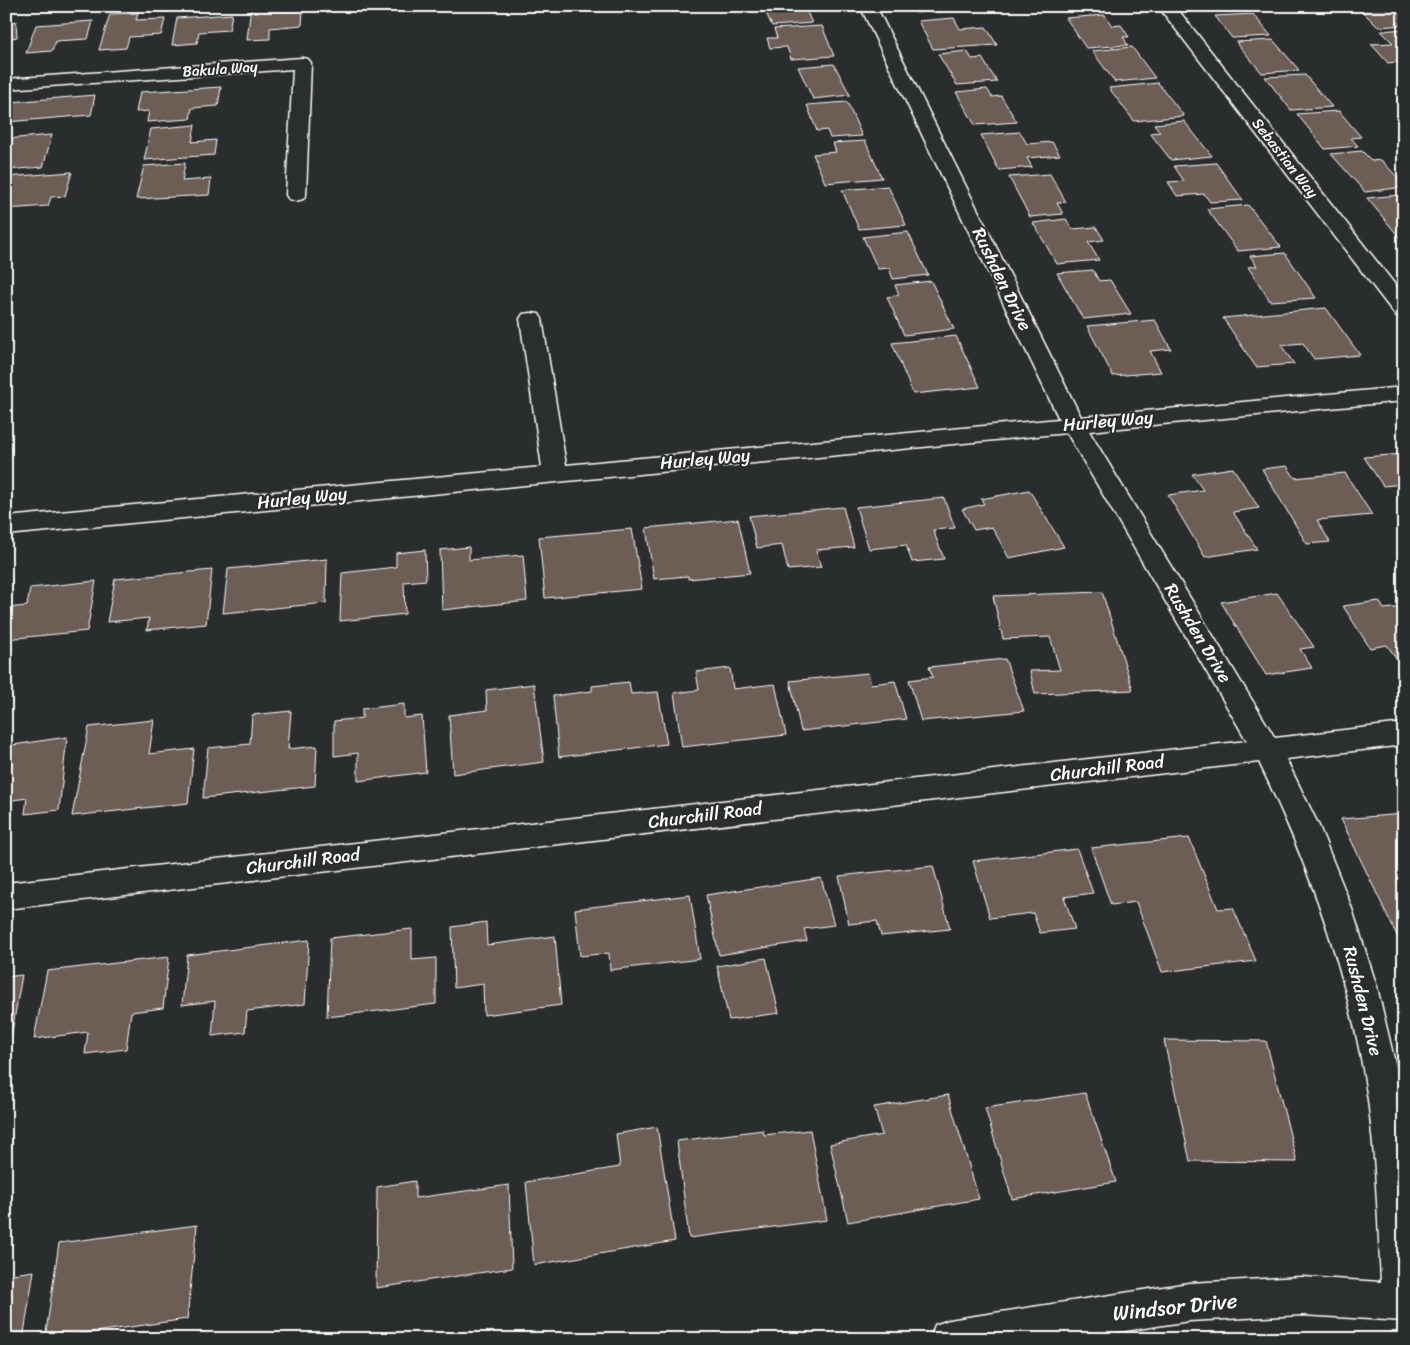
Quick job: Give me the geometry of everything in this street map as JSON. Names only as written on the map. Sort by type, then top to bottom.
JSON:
[{"type":"street","name":"Rushden Drive","points":[[868,6],[1073,424],[1268,750],[1293,800],[1335,900],[1358,973],[1381,1072],[1392,1157],[1402,1302]]},
{"type":"street","name":"Sebastian Way","points":[[1166,6],[1404,311]]},
{"type":"street","name":"Bakula Way","points":[[6,84],[302,63],[296,195]]},
{"type":"street","points":[[531,318],[555,473]]},
{"type":"street","name":"Hurley Way","points":[[6,526],[1404,394]]},
{"type":"street","name":"Churchill Road","points":[[6,896],[1404,734]]},
{"type":"street","name":"Windsor Drive","points":[[949,1339],[1189,1302],[1302,1296],[1402,1302]]},
{"type":"building","points":[[251,6],[285,6],[285,11],[303,9],[302,25],[270,28],[270,39],[247,40]]},
{"type":"building","points":[[763,6],[804,6],[812,23],[772,26]]},
{"type":"building","points":[[912,6],[950,6],[952,11],[916,13]]},
{"type":"building","points":[[1062,6],[1100,6],[1101,8],[1064,10]]},
{"type":"building","points":[[1357,6],[1396,6],[1404,14],[1404,25],[1378,27]]},
{"type":"building","points":[[138,13],[136,20],[165,19],[161,35],[129,37],[126,48],[99,50],[110,14]]},
{"type":"building","points":[[232,14],[229,30],[199,32],[197,43],[172,45],[177,18]]},
{"type":"building","points":[[1253,14],[1271,36],[1232,38],[1215,16]]},
{"type":"building","points":[[1105,15],[1112,26],[1121,25],[1129,37],[1123,37],[1128,45],[1086,48],[1066,18]]},
{"type":"building","points":[[954,18],[960,29],[986,27],[997,45],[933,49],[918,21]]},
{"type":"building","points":[[16,21],[17,37],[6,39],[6,23]]},
{"type":"building","points":[[93,21],[88,39],[56,41],[52,51],[26,53],[36,25]]},
{"type":"building","points":[[822,26],[834,56],[791,59],[787,47],[770,48],[767,38],[777,38],[774,29]]},
{"type":"building","points":[[1404,29],[1404,61],[1388,63],[1371,44],[1393,43],[1381,31]]},
{"type":"building","points":[[1273,40],[1299,70],[1262,73],[1236,42]]},
{"type":"building","points":[[1132,47],[1155,78],[1115,82],[1092,51]]},
{"type":"building","points":[[967,51],[972,59],[982,58],[997,82],[957,85],[938,54]]},
{"type":"building","points":[[834,64],[850,95],[813,99],[798,67]]},
{"type":"building","points":[[1305,75],[1332,107],[1291,110],[1265,77]]},
{"type":"building","points":[[1158,83],[1184,116],[1134,121],[1109,88]]},
{"type":"building","points":[[221,87],[218,106],[192,108],[190,119],[147,122],[149,111],[136,112],[140,92]]},
{"type":"building","points":[[987,89],[992,97],[1001,96],[1017,122],[975,125],[956,92]]},
{"type":"building","points":[[95,95],[91,115],[6,122],[11,102]]},
{"type":"building","points":[[847,102],[862,136],[830,138],[827,130],[817,131],[807,105]]},
{"type":"building","points":[[1339,111],[1361,137],[1351,138],[1358,146],[1325,149],[1297,114]]},
{"type":"building","points":[[1184,121],[1212,156],[1171,160],[1150,133],[1160,132],[1154,124]]},
{"type":"building","points":[[195,125],[192,142],[216,140],[214,155],[144,160],[151,129]]},
{"type":"building","points":[[1020,132],[1027,144],[1052,142],[1060,155],[1027,158],[1032,167],[999,170],[981,135]]},
{"type":"building","points":[[52,135],[43,167],[6,170],[6,139]]},
{"type":"building","points":[[865,141],[882,178],[825,183],[813,154],[836,152],[833,143]]},
{"type":"building","points":[[1362,151],[1372,161],[1381,160],[1404,184],[1404,187],[1365,192],[1331,154]]},
{"type":"building","points":[[185,163],[182,181],[211,179],[209,195],[136,199],[144,166]]},
{"type":"building","points":[[1216,163],[1243,200],[1210,202],[1204,194],[1177,196],[1168,182],[1184,181],[1174,166]]},
{"type":"building","points":[[72,172],[65,196],[51,197],[48,206],[6,209],[6,177]]},
{"type":"building","points":[[1050,174],[1066,202],[1057,203],[1063,214],[1030,217],[1009,177]]},
{"type":"building","points":[[888,186],[906,225],[859,229],[842,190]]},
{"type":"building","points":[[1400,195],[1404,199],[1404,238],[1400,238],[1367,198]]},
{"type":"building","points":[[1248,205],[1281,247],[1238,251],[1207,209]]},
{"type":"building","points":[[1066,219],[1072,229],[1096,227],[1104,240],[1088,242],[1099,260],[1057,264],[1033,223]]},
{"type":"building","points":[[908,232],[928,275],[893,279],[889,268],[878,269],[863,237]]},
{"type":"building","points":[[1285,253],[1316,298],[1270,301],[1248,267],[1257,266],[1250,256]]},
{"type":"building","points":[[1093,270],[1099,281],[1110,280],[1131,314],[1083,319],[1057,273]]},
{"type":"building","points":[[931,281],[954,329],[904,335],[887,297],[899,295],[895,285]]},
{"type":"building","points":[[1326,308],[1360,355],[1314,359],[1303,343],[1281,345],[1294,364],[1256,367],[1223,318]]},
{"type":"building","points":[[1155,320],[1171,349],[1150,351],[1161,372],[1113,376],[1087,326]]},
{"type":"building","points":[[956,336],[980,387],[913,394],[892,343]]},
{"type":"building","points":[[1404,454],[1404,484],[1383,486],[1364,457]]},
{"type":"building","points":[[1287,466],[1295,478],[1345,473],[1372,515],[1317,520],[1330,542],[1307,544],[1262,469]]},
{"type":"building","points":[[1233,468],[1259,508],[1233,512],[1257,549],[1205,557],[1168,495],[1203,490],[1192,474]]},
{"type":"building","points":[[1029,490],[1064,547],[1009,558],[992,527],[974,530],[962,509],[984,504],[981,499]]},
{"type":"building","points":[[944,498],[955,528],[933,530],[944,559],[912,562],[906,545],[869,549],[856,507]]},
{"type":"building","points":[[843,507],[854,547],[816,550],[821,567],[788,570],[782,545],[757,548],[749,516]]},
{"type":"building","points":[[738,519],[750,573],[688,579],[688,576],[654,579],[646,528]]},
{"type":"building","points":[[632,529],[642,589],[545,598],[539,537]]},
{"type":"building","points":[[469,547],[469,560],[523,555],[527,601],[442,610],[440,550]]},
{"type":"building","points":[[425,550],[426,580],[404,582],[405,614],[340,621],[342,573],[396,567],[396,553]]},
{"type":"building","points":[[327,559],[326,603],[223,613],[228,569]]},
{"type":"building","points":[[212,570],[206,624],[147,630],[149,618],[107,622],[115,579]]},
{"type":"building","points":[[96,581],[87,631],[6,639],[6,608],[27,606],[30,588]]},
{"type":"building","points":[[1102,592],[1133,690],[1035,694],[1030,671],[1060,670],[1050,637],[1003,639],[993,596]]},
{"type":"building","points":[[1277,593],[1314,647],[1300,649],[1312,668],[1266,675],[1221,602]]},
{"type":"building","points":[[1379,601],[1384,609],[1404,607],[1404,662],[1399,662],[1387,645],[1370,648],[1343,606]]},
{"type":"building","points":[[1005,659],[1024,711],[921,721],[909,680],[933,677],[929,667]]},
{"type":"building","points":[[730,668],[733,689],[775,684],[786,735],[682,747],[674,693],[699,690],[696,672]]},
{"type":"building","points":[[868,673],[871,684],[895,681],[906,719],[801,731],[790,681]]},
{"type":"building","points":[[629,682],[631,694],[658,692],[667,744],[559,757],[553,696],[592,691],[592,686]]},
{"type":"building","points":[[534,684],[544,762],[453,774],[449,715],[487,710],[486,690]]},
{"type":"building","points":[[404,704],[404,718],[422,716],[426,772],[358,781],[358,753],[334,756],[334,721],[362,718],[362,709]]},
{"type":"building","points":[[291,711],[288,749],[317,746],[315,786],[203,798],[208,748],[250,744],[252,715]]},
{"type":"building","points":[[154,720],[149,754],[194,749],[188,803],[72,816],[89,727]]},
{"type":"building","points":[[67,737],[59,810],[25,814],[27,798],[6,801],[6,746]]},
{"type":"building","points":[[1404,814],[1404,945],[1402,946],[1341,819]]},
{"type":"building","points":[[1189,838],[1218,909],[1233,908],[1256,961],[1162,972],[1136,902],[1111,905],[1091,848]]},
{"type":"building","points":[[1077,849],[1093,893],[1064,897],[1075,929],[1040,933],[1033,913],[990,918],[973,861]]},
{"type":"building","points":[[933,866],[950,929],[881,936],[877,921],[849,924],[839,876]]},
{"type":"building","points":[[821,878],[834,925],[804,929],[807,941],[719,955],[706,895]]},
{"type":"building","points":[[690,895],[700,959],[610,970],[609,953],[580,956],[575,909]]},
{"type":"building","points":[[486,922],[487,945],[555,936],[561,1005],[484,1015],[483,984],[454,988],[452,927]]},
{"type":"building","points":[[412,929],[412,960],[436,958],[436,1004],[327,1017],[330,938]]},
{"type":"building","points":[[309,940],[305,1004],[247,1011],[245,1032],[212,1036],[215,1001],[182,1005],[187,955]]},
{"type":"building","points":[[169,957],[163,1008],[131,1012],[126,1049],[85,1054],[88,1032],[34,1039],[47,971]]},
{"type":"building","points":[[766,958],[779,1013],[729,1020],[717,966]]},
{"type":"building","points":[[22,975],[8,1054],[6,1054],[6,977]]},
{"type":"building","points":[[1164,1040],[1266,1041],[1297,1162],[1190,1161]]},
{"type":"building","points":[[1085,1093],[1116,1182],[1012,1199],[985,1108]]},
{"type":"building","points":[[948,1095],[979,1199],[848,1222],[830,1144],[882,1135],[874,1107]]},
{"type":"building","points":[[657,1127],[675,1241],[534,1265],[526,1182],[620,1167],[616,1134]]},
{"type":"building","points":[[763,1130],[764,1135],[810,1130],[827,1220],[689,1238],[677,1141]]},
{"type":"building","points":[[415,1181],[415,1198],[509,1185],[512,1268],[376,1288],[377,1187]]},
{"type":"building","points":[[197,1225],[187,1319],[45,1339],[59,1243]]},
{"type":"building","points":[[34,1271],[23,1339],[6,1339],[6,1275]]}]
